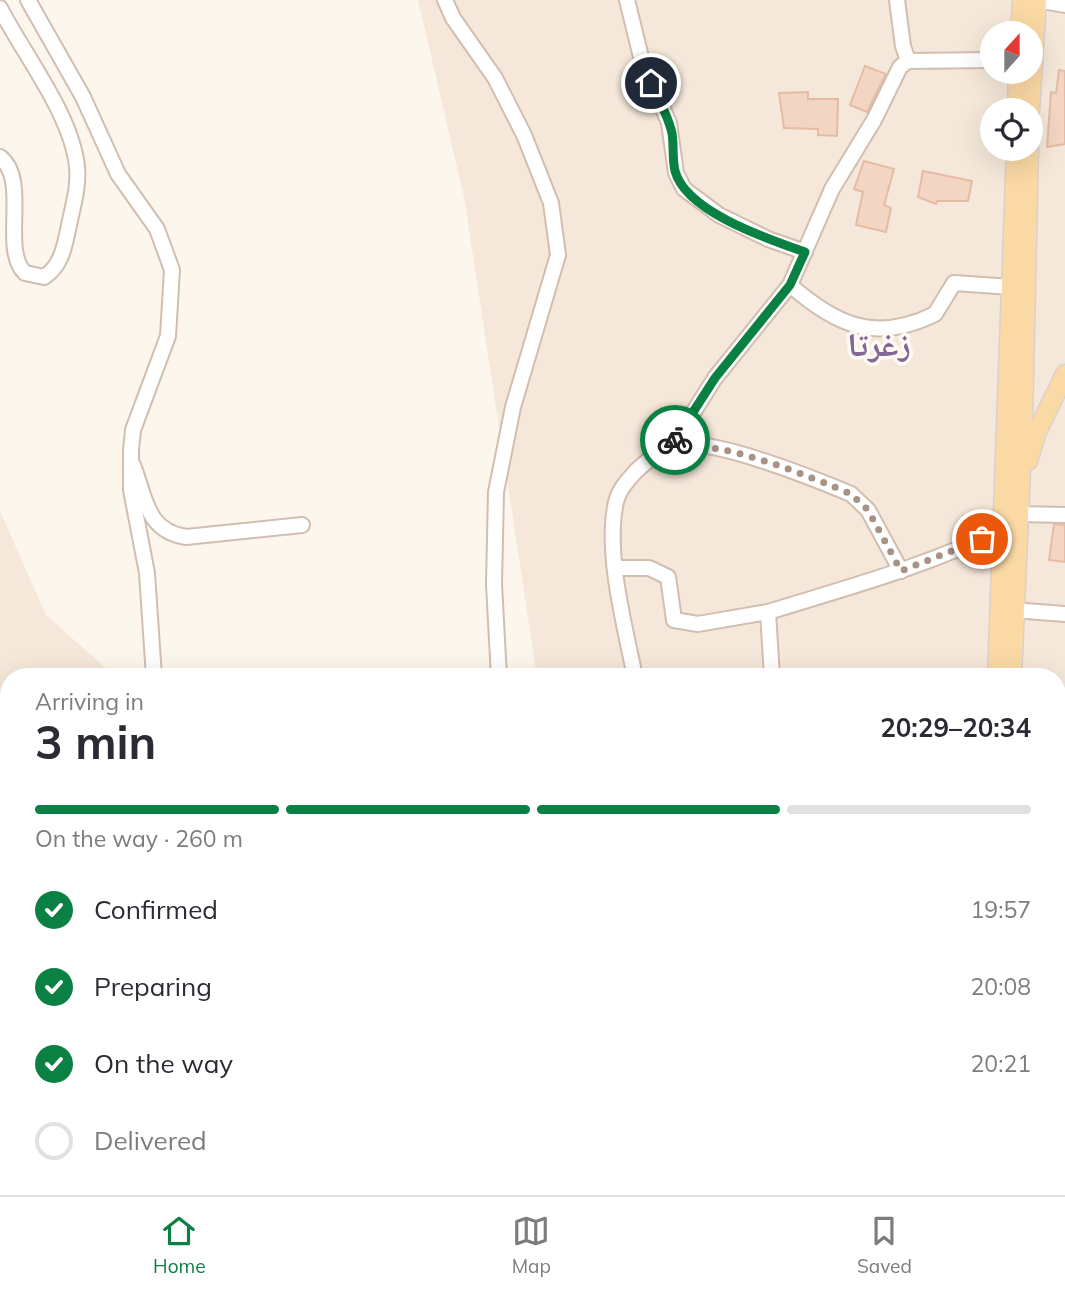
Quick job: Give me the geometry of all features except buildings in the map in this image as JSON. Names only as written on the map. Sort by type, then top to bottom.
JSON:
[{"type":"main road","points":[[1021,21],[1023,0]]},
{"type":"main road","points":[[1031,98],[1037,0]]},
{"type":"main road","points":[[1013,668],[1018,506],[1012,287],[1016,161]]},
{"type":"main road","points":[[997,668],[1004,528],[1015,424],[1028,161]]},
{"type":"main road","points":[[1018,506],[1037,432],[1065,374]]},
{"type":"street","points":[[27,0],[83,97],[118,174],[157,229],[172,270],[173,300],[168,337],[133,430],[131,450],[131,490],[147,573],[153,668]]},
{"type":"street","points":[[445,0],[453,18],[495,78],[524,135],[551,203],[558,255],[513,407],[496,492],[494,584],[499,668]]},
{"type":"street","points":[[627,0],[641,57],[669,123],[676,173],[684,189],[719,215],[768,239],[805,252]]},
{"type":"street","points":[[897,0],[903,46],[908,61]]},
{"type":"street","points":[[1037,0],[1065,5]]},
{"type":"street","points":[[0,8],[57,105],[74,146],[76,189],[62,253],[56,267],[44,276],[24,273],[16,259],[12,181],[7,162],[0,157]]},
{"type":"street","points":[[672,446],[715,378],[790,285],[832,189],[874,120],[896,72],[908,61],[980,60]]},
{"type":"street","points":[[790,285],[823,312],[856,326],[881,330],[935,314],[954,283],[1012,287]]},
{"type":"street","points":[[633,668],[616,568],[612,526],[619,491],[646,462],[672,446],[691,444],[718,447],[851,494],[868,510],[901,571]]},
{"type":"street","points":[[131,450],[132,464],[153,519],[170,535],[199,536],[302,524]]},
{"type":"street","points":[[1018,506],[1065,515]]},
{"type":"street","points":[[616,568],[649,568],[668,577],[674,620],[698,624],[768,612],[901,571],[961,550],[1004,528]]},
{"type":"street","points":[[1013,610],[1065,614]]},
{"type":"street","points":[[768,612],[771,668]]},
{"type":"shaded area","points":[[418,0],[1065,0],[1065,668],[536,668],[464,197]]},
{"type":"shaded area","points":[[0,511],[46,615],[106,668],[0,668]]},
{"type":"way so far","points":[[675,440],[672,446],[691,444],[718,447],[851,494],[868,510],[901,571],[961,550],[982,539]]},
{"type":"district","name":"زغرتا","points":[[879,343]]},
{"type":"route","points":[[651,83],[669,123],[676,173],[684,189],[695,200],[719,215],[768,239],[805,252],[790,285],[715,378],[675,440]]}]
